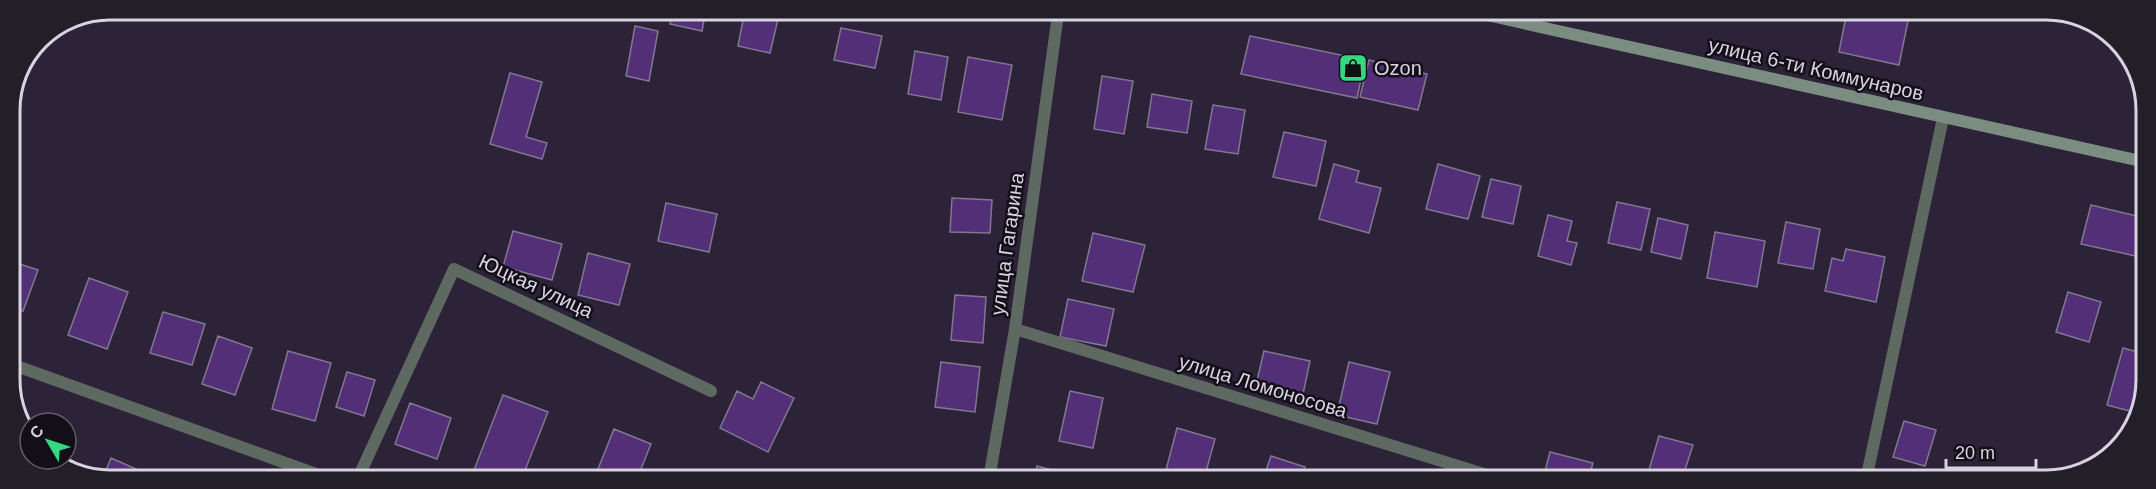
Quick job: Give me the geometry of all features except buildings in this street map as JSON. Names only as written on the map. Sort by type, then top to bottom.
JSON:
[{"type":"main road","name":"улица 6-ти Коммунаров","points":[[1509,20],[2136,160]]},
{"type":"street","name":"улица Гагарина","points":[[991,470],[1015,330],[1057,20]]},
{"type":"street","points":[[1868,469],[1943,118]]},
{"type":"street","name":"Юцкая улица","points":[[362,470],[454,269],[711,391]]},
{"type":"street","name":"улица Ломоносова","points":[[1015,330],[1468,469]]},
{"type":"street","points":[[20,367],[305,470]]},
{"type":"place","name":"Ozon","points":[[1353,68]]}]
